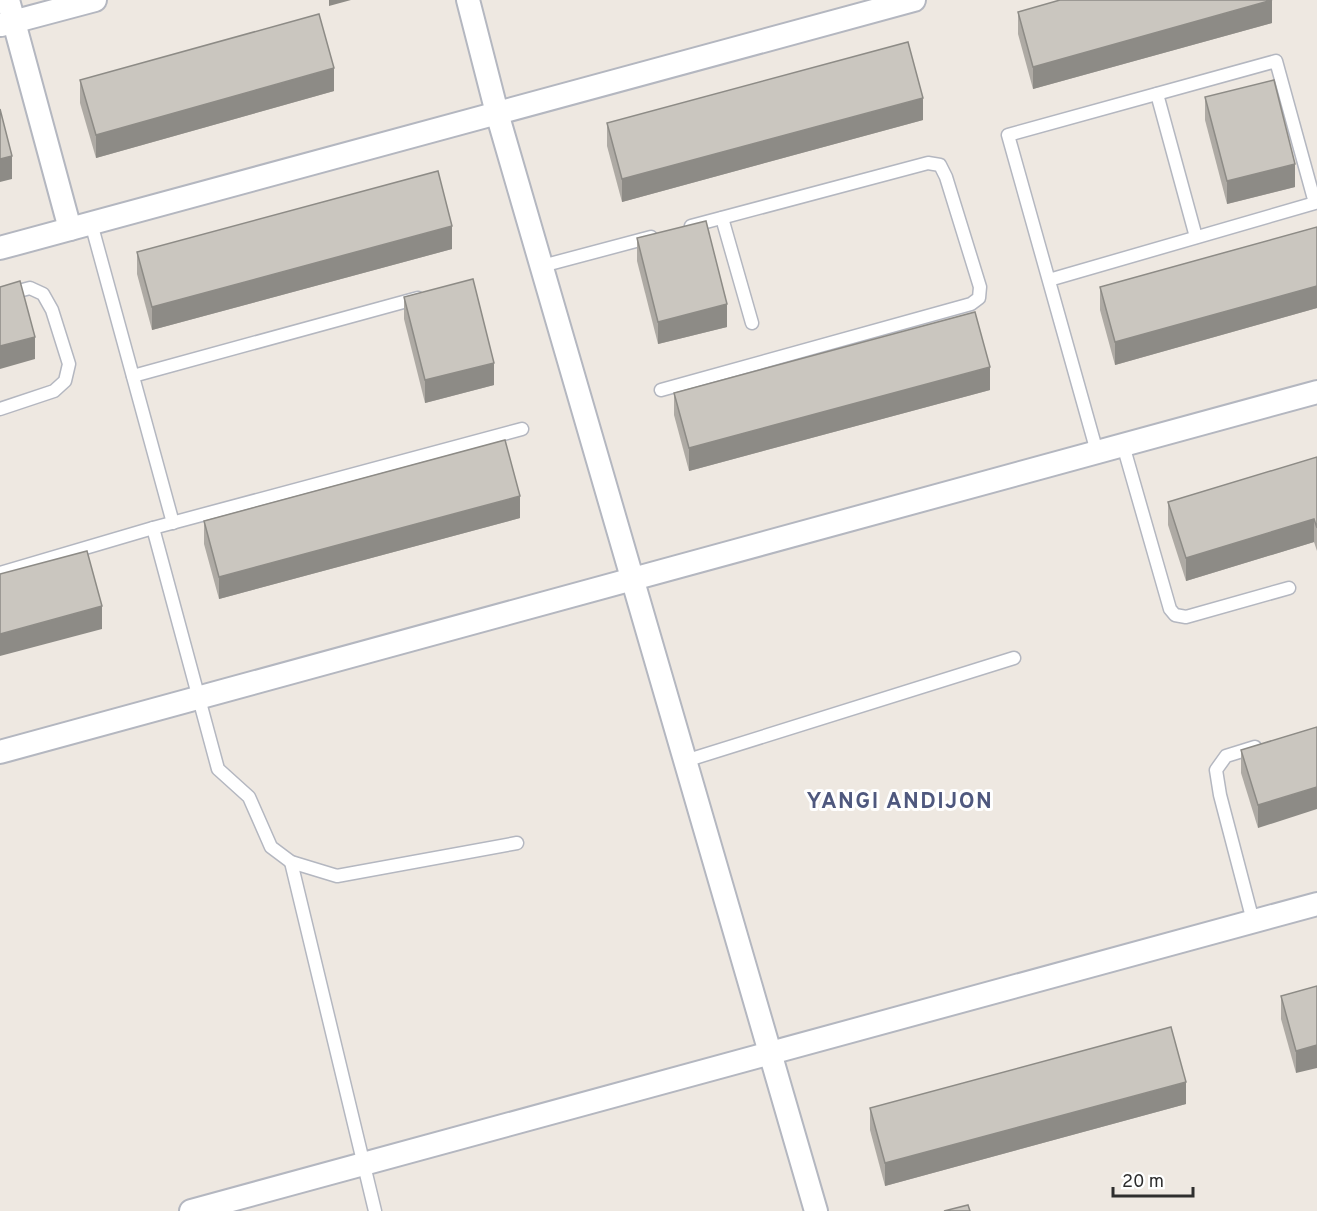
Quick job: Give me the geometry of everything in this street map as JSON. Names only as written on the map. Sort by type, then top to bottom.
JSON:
[{"type":"street","points":[[80,226],[7,15],[95,0]]},
{"type":"street","points":[[468,0],[497,113],[816,1211]]},
{"type":"street","points":[[0,248],[914,0]]},
{"type":"street","points":[[0,752],[1317,392]]},
{"type":"street","points":[[191,1211],[1317,904]]},
{"type":"lane","points":[[1049,280],[1315,203],[1276,61],[1008,135],[1097,452]]},
{"type":"lane","points":[[1157,94],[1196,237]]},
{"type":"lane","points":[[542,266],[928,163],[940,165],[946,177],[980,287],[979,298],[971,304],[661,390]]},
{"type":"lane","points":[[722,218],[752,323]]},
{"type":"lane","points":[[80,226],[133,376],[173,523]]},
{"type":"lane","points":[[0,296],[30,288],[43,294],[52,310],[69,364],[65,381],[54,391],[0,409]]},
{"type":"lane","points":[[133,376],[429,294]]},
{"type":"lane","points":[[0,573],[153,528],[522,429]]},
{"type":"lane","points":[[1123,445],[1170,609],[1175,615],[1186,617],[1289,588]]},
{"type":"lane","points":[[153,528],[218,769],[249,797],[271,847],[291,862],[337,876],[517,843]]},
{"type":"lane","points":[[685,760],[1014,658]]},
{"type":"lane","points":[[1253,921],[1220,795],[1216,770],[1226,756],[1272,742]]},
{"type":"lane","points":[[291,862],[375,1211]]},
{"type":"building","points":[[1060,0],[1272,0],[1033,67],[1018,12]]},
{"type":"building","points":[[319,14],[334,68],[96,135],[80,80]]},
{"type":"building","points":[[908,42],[923,98],[622,179],[607,123]]},
{"type":"building","points":[[1274,80],[1295,164],[1227,181],[1205,97]]},
{"type":"building","points":[[0,109],[12,156],[0,159]]},
{"type":"building","points":[[438,171],[452,226],[152,307],[137,252]]},
{"type":"building","points":[[706,221],[727,304],[658,322],[637,238]]},
{"type":"building","points":[[1317,227],[1317,286],[1115,342],[1100,287]]},
{"type":"building","points":[[473,279],[494,363],[425,380],[404,297]]},
{"type":"building","points":[[20,281],[35,337],[0,346],[0,287]]},
{"type":"building","points":[[975,312],[990,367],[689,448],[674,393]]},
{"type":"building","points":[[505,440],[520,496],[219,577],[204,521]]},
{"type":"building","points":[[1317,457],[1317,528],[1314,519],[1186,558],[1168,502]]},
{"type":"building","points":[[87,551],[102,606],[0,634],[0,574]]},
{"type":"building","points":[[1317,727],[1317,787],[1258,805],[1241,750]]},
{"type":"building","points":[[1317,986],[1317,1045],[1296,1051],[1281,996]]},
{"type":"building","points":[[1171,1027],[1186,1082],[885,1163],[870,1108]]},
{"type":"building","points":[[968,1205],[970,1211],[944,1211]]},
{"type":"district","name":"YANGI ANDIJON","points":[[900,800]]}]
